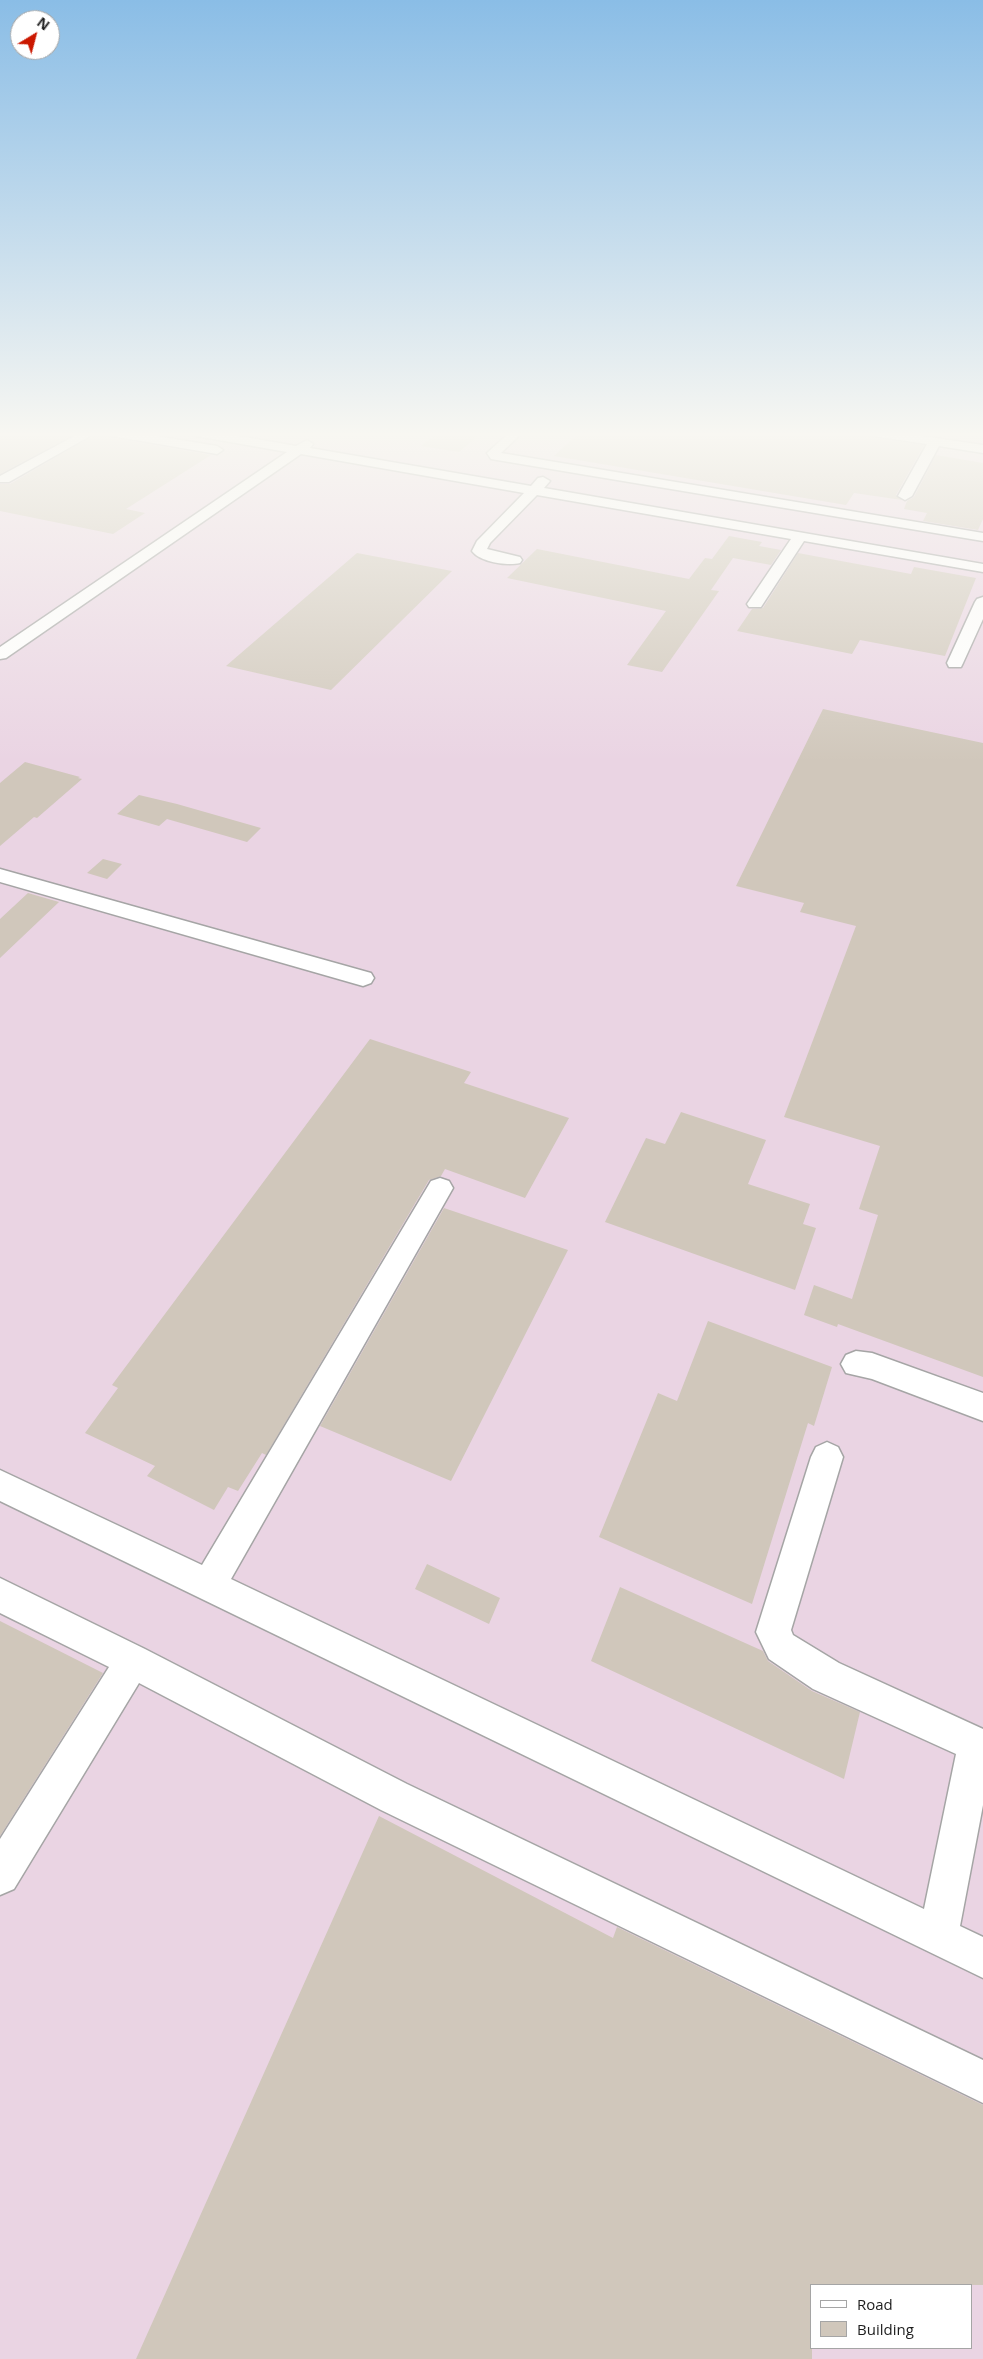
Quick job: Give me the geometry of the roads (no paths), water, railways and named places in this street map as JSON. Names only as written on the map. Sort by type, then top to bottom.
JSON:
[{"type":"street","points":[[0,654],[163,542]]},
{"type":"street","points":[[483,542],[479,551],[488,556],[515,560]]},
{"type":"street","points":[[755,604],[797,542]]},
{"type":"street","points":[[832,542],[983,568]]},
{"type":"street","points":[[955,663],[983,602]]},
{"type":"street","points":[[209,1585],[440,1188]]},
{"type":"street","points":[[856,1364],[872,1366],[983,1406]]},
{"type":"street","points":[[826,1457],[774,1632],[781,1647],[826,1676],[980,1746],[938,1937]]},
{"type":"street","points":[[0,1485],[983,1958]]},
{"type":"street","points":[[0,1595],[133,1661],[394,1797],[983,2082]]},
{"type":"street","points":[[0,1875],[133,1661]]},
{"type":"lane","points":[[0,875],[363,978]]}]
